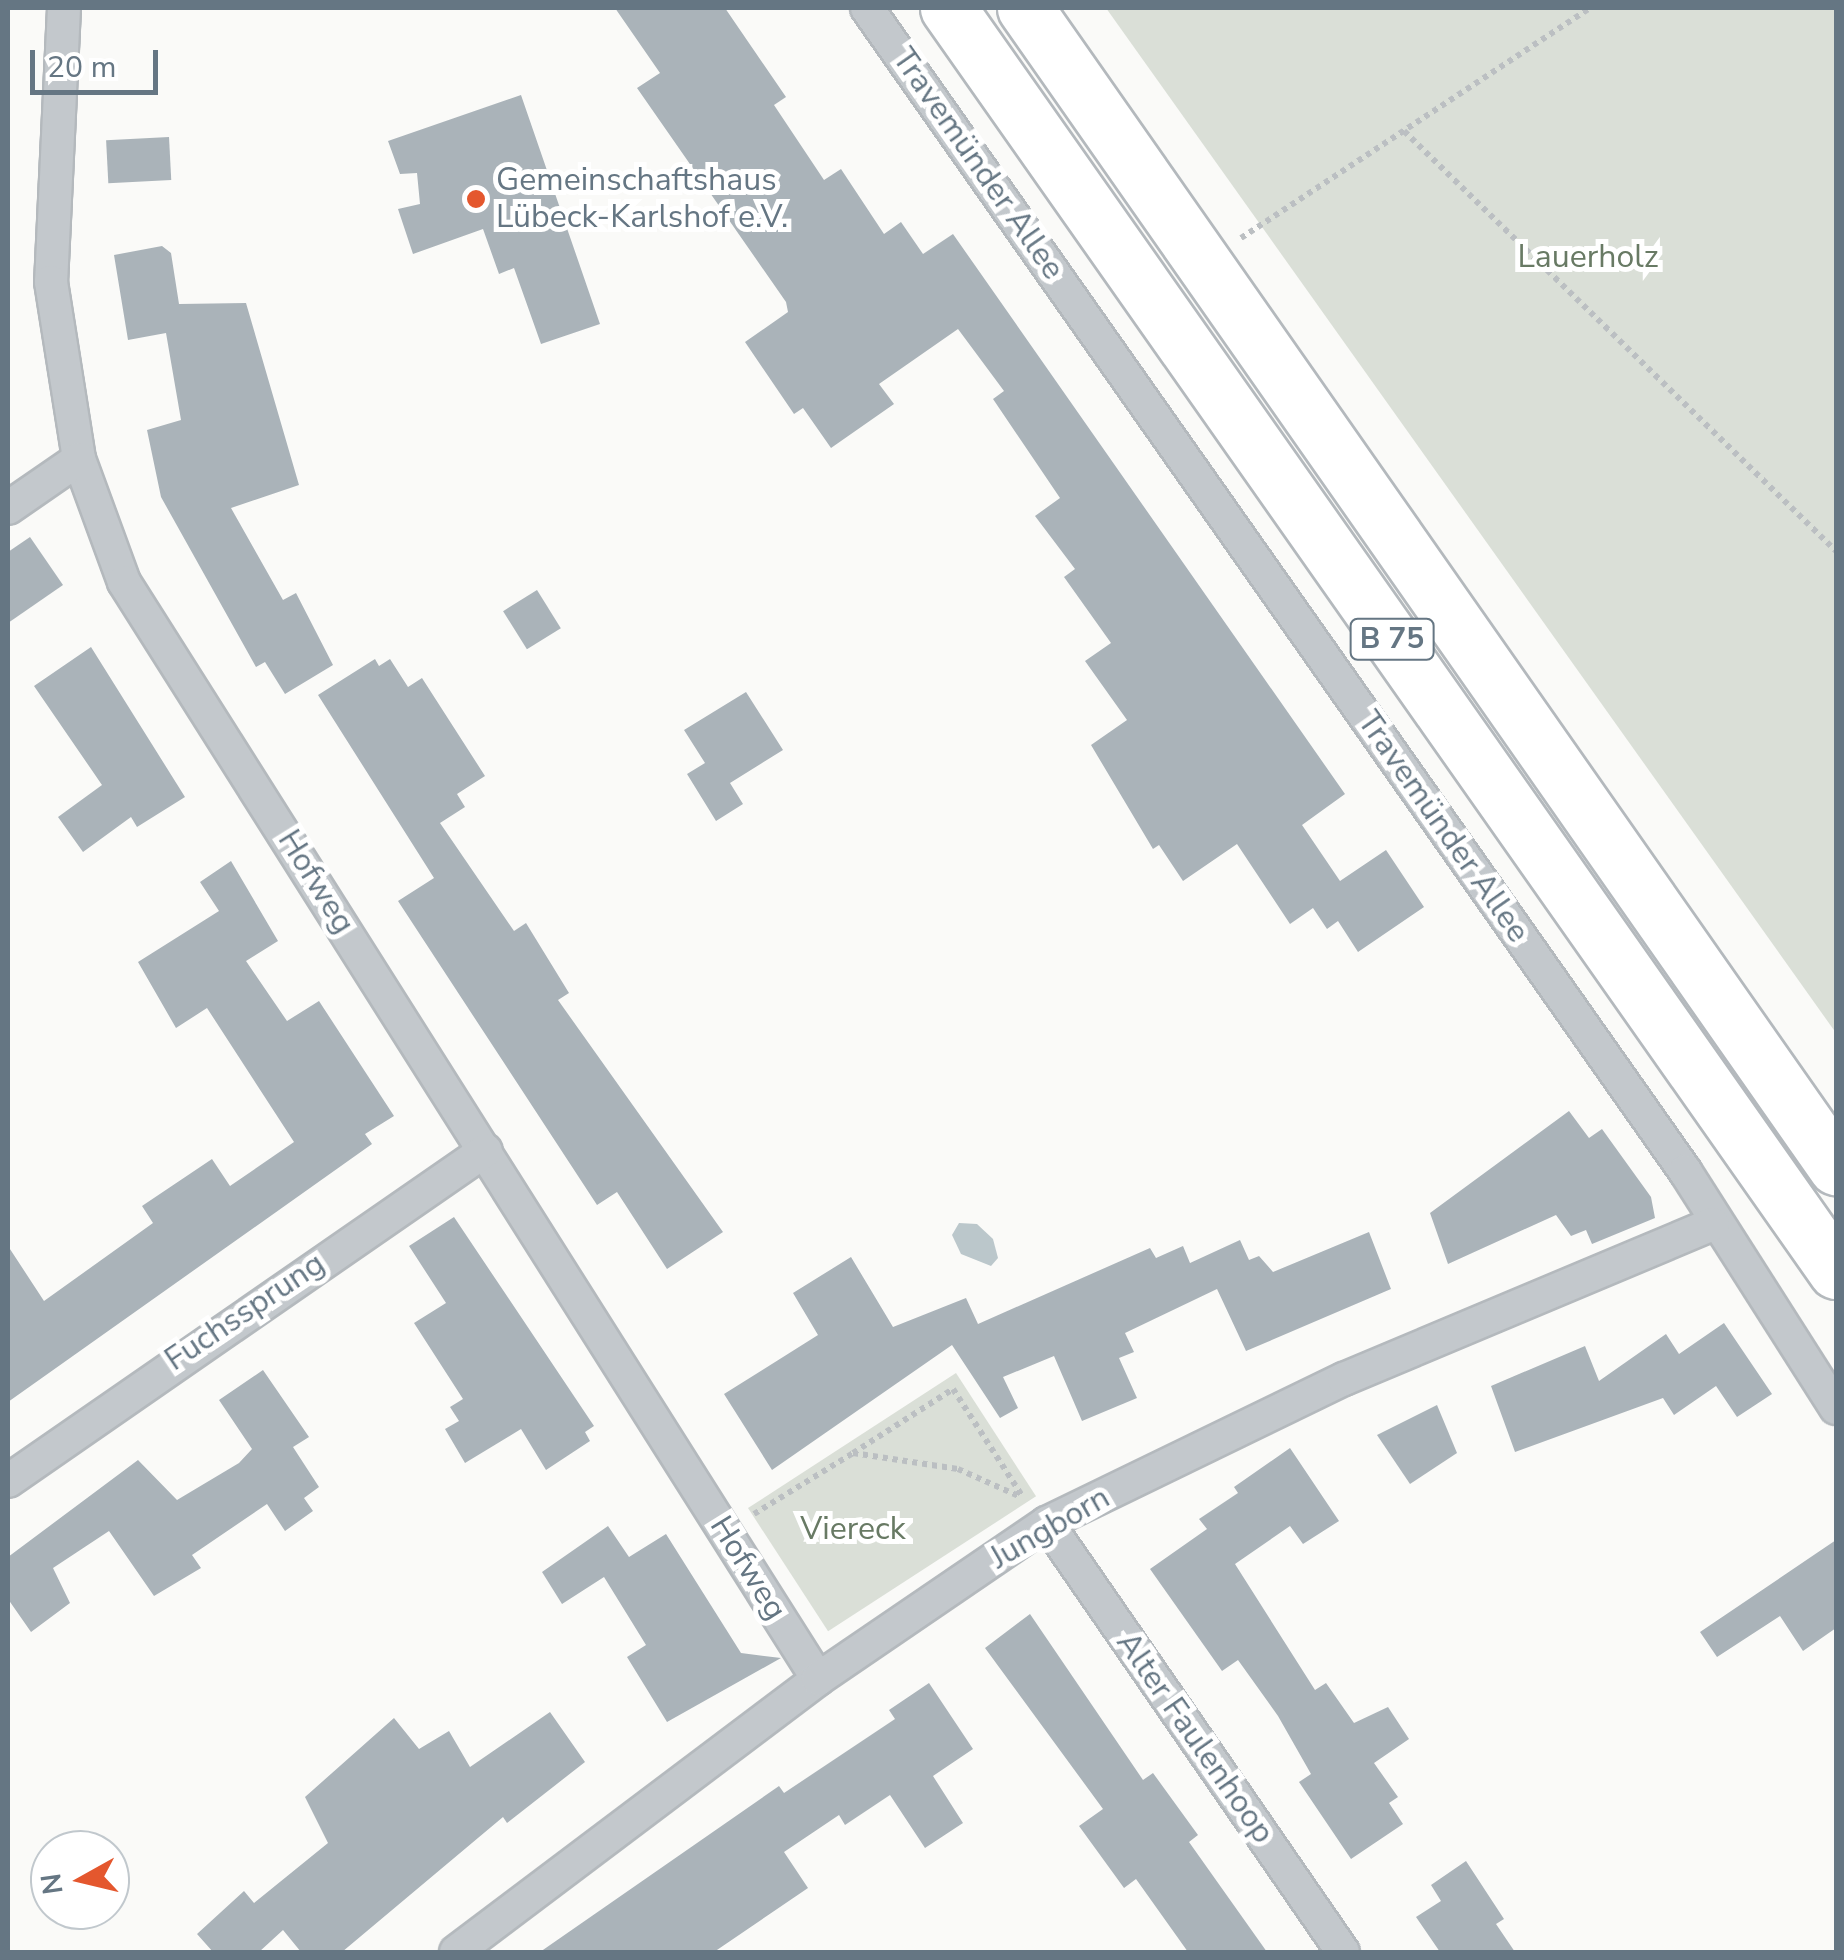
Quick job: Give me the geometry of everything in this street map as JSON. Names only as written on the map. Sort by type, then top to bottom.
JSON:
[{"type":"highway","name":"Travemünder Allee","points":[[948,8],[1836,1272]]},
{"type":"highway","name":"B 75","points":[[1025,8],[1836,1167]]},
{"type":"street","name":"Hofweg","points":[[64,8],[52,282],[78,460],[124,582],[818,1679]]},
{"type":"street","name":"Travemünder Allee","points":[[867,8],[1685,1170],[1714,1224],[1836,1408]]},
{"type":"street","points":[[8,508],[78,460]]},
{"type":"street","name":"Fuchssprung","points":[[8,1480],[486,1150]]},
{"type":"street","name":"Jungborn","points":[[456,1952],[818,1679],[1047,1522],[1344,1379],[1714,1224]]},
{"type":"street","name":"Alter Faulenhoop","points":[[1047,1522],[1343,1952]]},
{"type":"path","points":[[1203,263],[1590,8]]},
{"type":"path","points":[[1404,130],[1836,551]]},
{"type":"path","points":[[753,1515],[853,1452],[953,1389],[1024,1498],[958,1469],[853,1452]]},
{"type":"green space","name":"Lauerholz","points":[[1106,8],[1836,8],[1836,1033]]},
{"type":"green space","name":"Viereck","points":[[956,1373],[1036,1496],[828,1631],[748,1508]]},
{"type":"shaded area","points":[[959,1223],[977,1224],[993,1239],[998,1258],[991,1266],[961,1254],[952,1235]]},
{"type":"building","points":[[615,8],[725,8],[786,97],[774,105],[824,180],[841,169],[884,234],[901,222],[923,254],[953,234],[1345,794],[1302,825],[1340,881],[1386,850],[1424,907],[1358,952],[1338,921],[1327,929],[1313,908],[1290,924],[1237,844],[1183,881],[1159,845],[1153,849],[1091,745],[1127,720],[1085,661],[1111,643],[1064,577],[1075,569],[1035,516],[1060,498],[993,399],[1004,391],[958,329],[879,384],[894,404],[831,448],[803,408],[794,414],[745,342],[788,312],[786,302],[637,88],[660,73]]},
{"type":"building","name":"Gemeinschaftshaus Lübeck-Karlshof e.V.","points":[[521,95],[600,324],[541,344],[514,268],[499,274],[483,229],[413,254],[398,209],[420,204],[417,173],[400,174],[388,141]]},
{"type":"building","points":[[169,137],[171,180],[108,183],[106,140]]},
{"type":"building","points":[[162,246],[171,253],[179,304],[246,303],[299,485],[231,508],[283,600],[296,593],[333,665],[285,694],[265,662],[256,667],[161,497],[147,430],[181,420],[166,333],[128,340],[114,255]]},
{"type":"building","points":[[30,537],[63,585],[8,623],[8,552]]},
{"type":"building","points":[[537,590],[561,628],[527,649],[503,611]]},
{"type":"building","points":[[91,647],[185,797],[137,827],[131,817],[83,852],[58,817],[102,785],[34,686]]},
{"type":"building","points":[[375,659],[379,666],[390,659],[408,687],[422,678],[485,776],[457,794],[465,807],[440,823],[514,931],[526,923],[569,993],[558,1000],[723,1232],[667,1269],[617,1192],[597,1205],[398,901],[434,878],[318,695]]},
{"type":"building","points":[[746,692],[783,750],[730,783],[743,804],[716,821],[687,774],[705,763],[684,730]]},
{"type":"building","points":[[231,861],[278,941],[246,961],[287,1021],[319,1001],[394,1116],[365,1134],[372,1144],[8,1402],[8,1246],[44,1301],[153,1223],[142,1206],[212,1159],[230,1186],[294,1142],[207,1008],[176,1028],[138,962],[219,911],[200,882]]},
{"type":"building","points":[[1569,1111],[1589,1138],[1602,1129],[1651,1197],[1655,1218],[1592,1244],[1586,1230],[1571,1236],[1556,1215],[1448,1264],[1430,1213]]},
{"type":"building","points":[[454,1217],[594,1426],[585,1432],[590,1441],[546,1470],[521,1429],[465,1463],[445,1429],[459,1421],[450,1407],[463,1399],[414,1323],[446,1303],[409,1246]]},
{"type":"building","points":[[1369,1232],[1391,1289],[1246,1351],[1217,1289],[1125,1333],[1134,1352],[1119,1358],[1137,1398],[1082,1421],[1054,1356],[1003,1377],[1018,1408],[1000,1418],[952,1345],[772,1470],[724,1394],[818,1335],[793,1293],[851,1257],[893,1327],[966,1298],[978,1324],[1150,1248],[1156,1258],[1183,1246],[1190,1263],[1240,1240],[1249,1260],[1259,1256],[1273,1272]]},
{"type":"building","points":[[1724,1323],[1772,1394],[1737,1417],[1716,1386],[1674,1415],[1663,1398],[1515,1452],[1491,1386],[1585,1346],[1599,1381],[1666,1334],[1679,1354]]},
{"type":"building","points":[[263,1370],[309,1437],[293,1447],[319,1487],[304,1498],[313,1511],[285,1531],[267,1504],[192,1555],[201,1568],[154,1596],[109,1531],[53,1568],[70,1603],[31,1632],[8,1599],[8,1557],[138,1460],[177,1500],[239,1463],[252,1449],[219,1400]]},
{"type":"building","points":[[1437,1405],[1457,1453],[1410,1484],[1377,1435]]},
{"type":"building","points":[[1290,1448],[1339,1521],[1303,1544],[1290,1526],[1235,1564],[1315,1690],[1326,1683],[1354,1723],[1388,1707],[1409,1739],[1374,1763],[1398,1797],[1389,1803],[1403,1824],[1351,1859],[1299,1782],[1311,1774],[1278,1716],[1238,1660],[1222,1671],[1150,1569],[1207,1529],[1199,1519],[1238,1493],[1234,1487]]},
{"type":"building","points":[[608,1526],[629,1557],[666,1534],[741,1653],[781,1658],[667,1722],[627,1657],[646,1645],[604,1577],[562,1604],[542,1572]]},
{"type":"building","points":[[1836,1540],[1836,1628],[1803,1651],[1780,1616],[1717,1657],[1700,1632]]},
{"type":"building","points":[[1030,1614],[1143,1780],[1153,1773],[1198,1835],[1189,1842],[1267,1952],[1188,1952],[1136,1879],[1124,1888],[1079,1826],[1103,1809],[985,1648]]},
{"type":"building","points":[[929,1683],[973,1749],[933,1776],[963,1823],[925,1848],[890,1795],[845,1825],[839,1815],[784,1852],[808,1888],[714,1952],[540,1952],[779,1786],[784,1793],[895,1719],[889,1710]]},
{"type":"building","points":[[550,1712],[585,1762],[507,1823],[503,1817],[342,1952],[301,1952],[283,1930],[259,1952],[213,1952],[197,1934],[244,1891],[254,1903],[328,1843],[305,1797],[394,1718],[419,1749],[449,1731],[470,1767]]},
{"type":"building","points":[[1466,1861],[1504,1919],[1496,1924],[1515,1952],[1440,1952],[1416,1917],[1441,1901],[1431,1885]]},
{"type":"place","name":"Gemeinschaftshaus Lübeck-Karlshof e.V.","points":[[476,199]]}]
